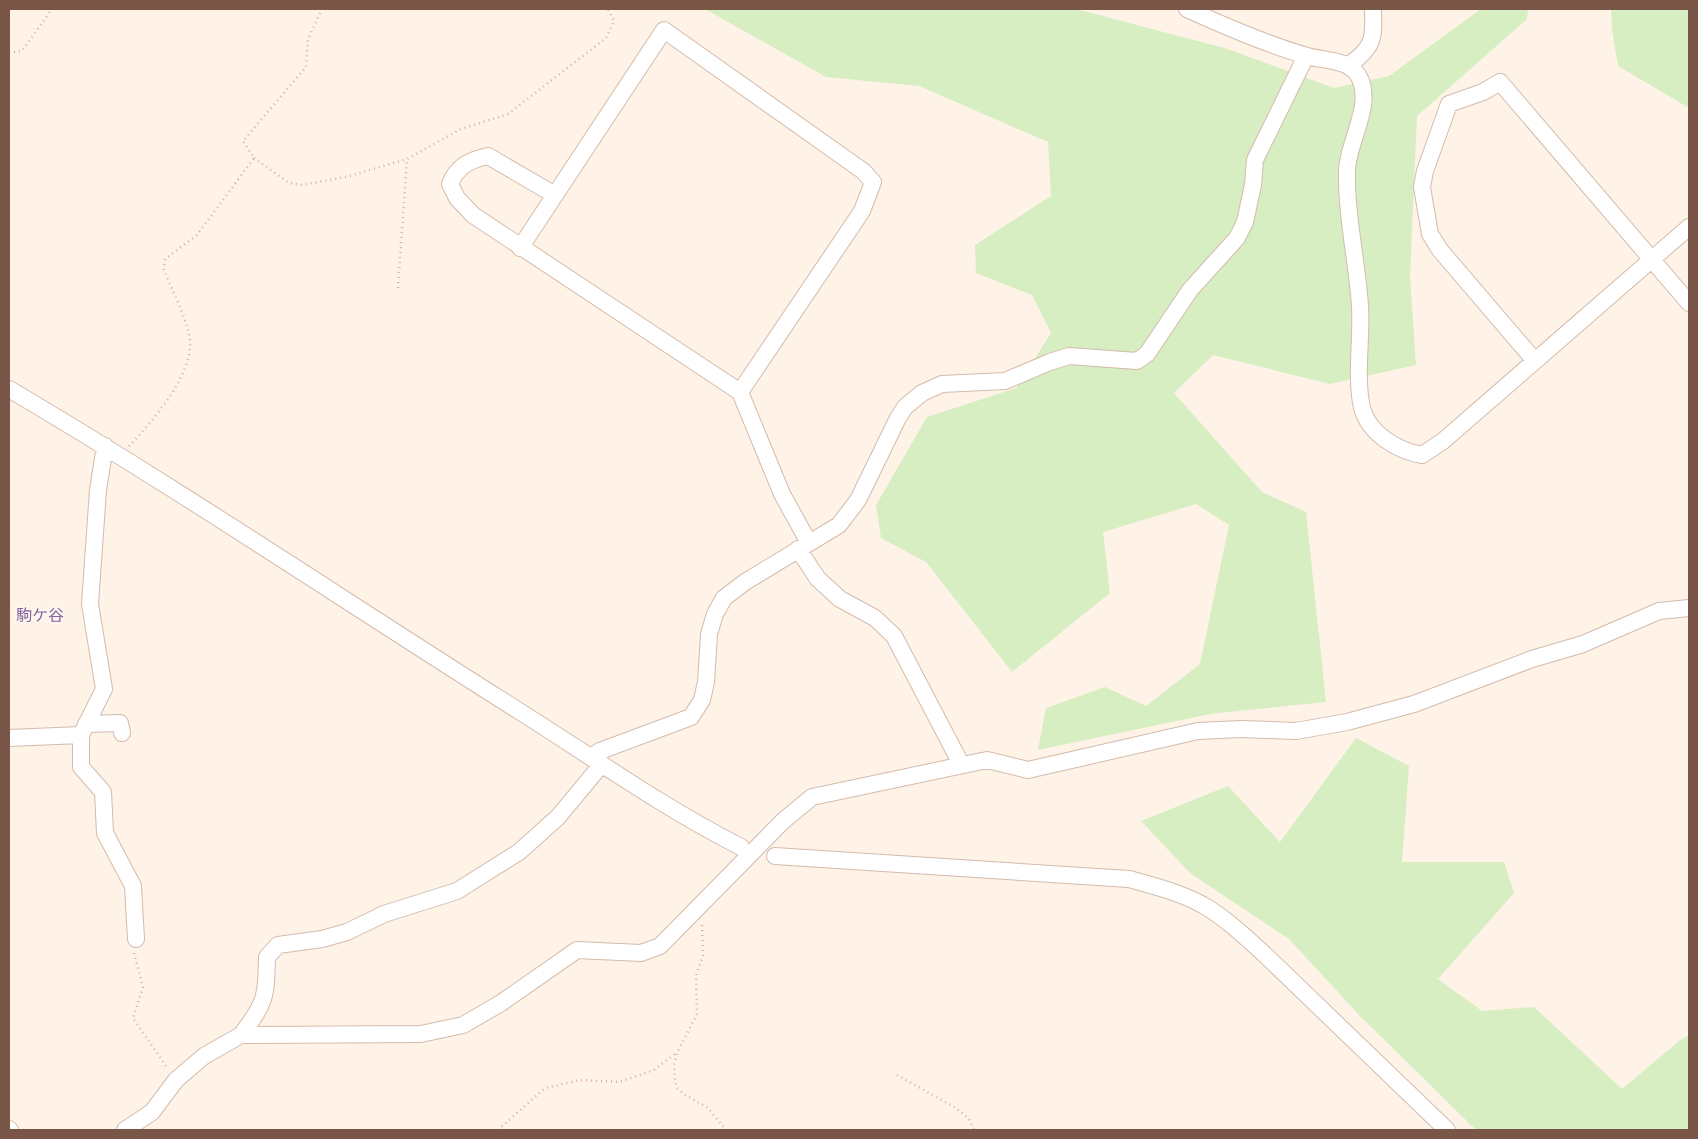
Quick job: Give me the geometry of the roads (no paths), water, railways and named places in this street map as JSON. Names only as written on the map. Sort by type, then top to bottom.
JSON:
[{"type":"street","points":[[1187,9],[1306,56],[1349,65],[1358,76],[1364,109],[1350,146],[1347,169],[1350,235],[1360,305],[1362,409],[1376,432],[1387,442],[1409,453],[1422,455],[1443,441],[1689,227]]},
{"type":"street","points":[[1349,65],[1365,53],[1374,34],[1372,9]]},
{"type":"street","points":[[520,248],[664,30],[863,171],[874,182],[862,211],[740,392]]},
{"type":"street","points":[[125,1130],[152,1112],[176,1080],[204,1056],[241,1035],[261,1006],[267,991],[267,957],[278,945],[322,939],[347,932],[384,914],[456,891],[518,852],[558,817],[597,761],[600,751],[691,717],[702,700],[706,682],[709,634],[724,598],[803,546],[839,525],[849,514],[898,418],[905,408],[922,393],[942,384],[1005,382],[1050,362],[1069,356],[1137,361],[1147,354],[1190,290],[1237,238],[1244,222],[1254,186],[1255,160],[1306,56]]},
{"type":"street","points":[[1536,361],[1440,250],[1430,234],[1422,187],[1425,170],[1449,104],[1483,92],[1500,82],[1689,303]]},
{"type":"street","points":[[555,195],[488,156],[470,160],[454,173],[450,184],[457,198],[473,215],[520,248],[740,392],[818,579],[840,599],[875,618],[894,636],[961,764]]},
{"type":"street","points":[[9,388],[105,446],[597,761],[717,835],[741,847]]},
{"type":"street","points":[[105,446],[98,490],[90,604],[104,689],[84,730],[82,767],[104,792],[105,833],[133,886],[136,939]]},
{"type":"street","points":[[241,1035],[421,1034],[463,1024],[501,1003],[577,950],[641,953],[660,946],[783,821],[812,797],[987,760],[1028,770],[1198,731],[1241,729],[1296,732],[1347,722],[1414,704],[1532,659],[1583,644],[1659,610],[1689,608]]},
{"type":"street","points":[[9,738],[84,730],[120,723],[122,733]]},
{"type":"street","points":[[775,856],[1120,879],[1170,890],[1203,905],[1230,924],[1261,951],[1447,1130]]},
{"type":"district","name":"駒ケ谷","points":[[40,615]]}]
